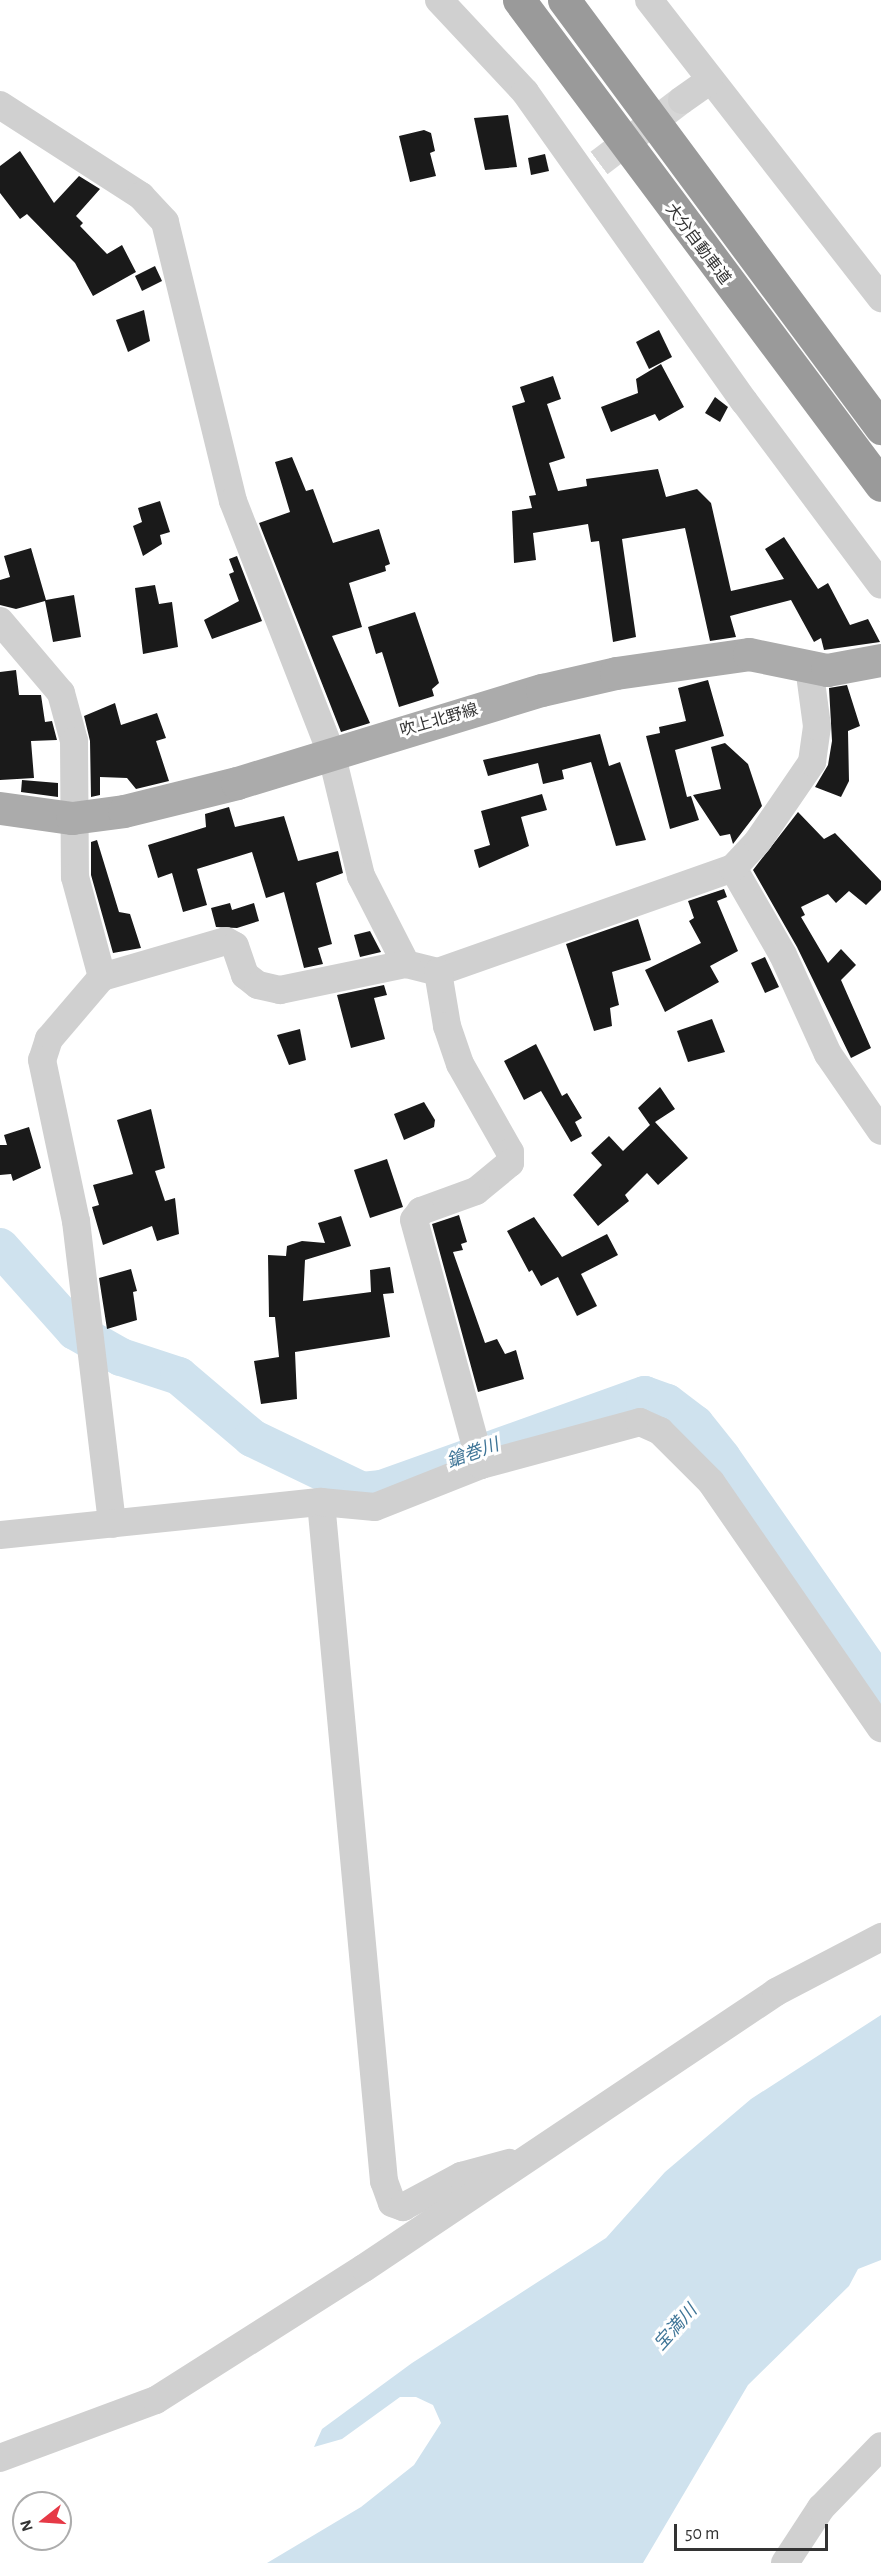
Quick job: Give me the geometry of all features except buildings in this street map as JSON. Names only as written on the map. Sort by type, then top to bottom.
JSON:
[{"type":"highway","name":"大分自動車道","points":[[519,0],[881,485]]},
{"type":"highway","points":[[564,0],[881,428]]},
{"type":"highway","points":[[791,309],[881,414]]},
{"type":"main road","name":"吹上北野線","points":[[0,808],[72,818],[124,811],[237,783],[331,752],[542,690],[616,673],[749,654],[827,670],[881,660]]},
{"type":"street","points":[[439,0],[525,92],[590,169],[881,585]]},
{"type":"street","points":[[649,0],[709,81],[881,298]]},
{"type":"street","points":[[682,100],[709,81]]},
{"type":"street","points":[[0,105],[141,196],[165,222],[233,501],[331,752],[354,855],[406,964]]},
{"type":"street","points":[[0,621],[61,693],[71,718],[75,877],[102,977]]},
{"type":"street","points":[[112,1524],[76,1221],[42,1060],[49,1039],[102,977],[226,941],[235,946],[245,975],[258,986],[280,990],[406,964],[438,972],[733,868],[758,841],[812,762],[817,735],[809,668]]},
{"type":"street","points":[[733,868],[783,955],[828,1054],[881,1131]]},
{"type":"street","points":[[438,972],[447,1026],[460,1064],[510,1152],[510,1163],[476,1191],[421,1212],[414,1220],[481,1465]]},
{"type":"street","points":[[0,1535],[321,1502],[375,1507],[481,1465],[640,1422],[660,1431],[711,1482],[881,1728]]},
{"type":"street","points":[[321,1502],[384,2181],[392,2203],[404,2207],[461,2176],[503,2163],[523,2163]]},
{"type":"street","points":[[0,2458],[156,2400],[523,2163],[776,1992],[881,1937]]},
{"type":"street","points":[[785,2563],[821,2508],[881,2446]]},
{"type":"water","name":"宝満川","points":[[881,2015],[881,2260],[858,2269],[849,2286],[748,2385],[643,2563],[267,2563],[361,2507],[414,2465],[441,2423],[433,2405],[416,2397],[400,2397],[342,2439],[314,2447],[322,2429],[412,2363],[606,2238],[665,2172],[751,2099]]},
{"type":"waterway","name":"鎗巻川","points":[[0,1247],[75,1331],[121,1357],[179,1376],[252,1438],[362,1491],[382,1489],[645,1395],[667,1403],[695,1424],[722,1458],[881,1686]]},
{"type":"tunnel","points":[[599,163],[682,100]]}]
